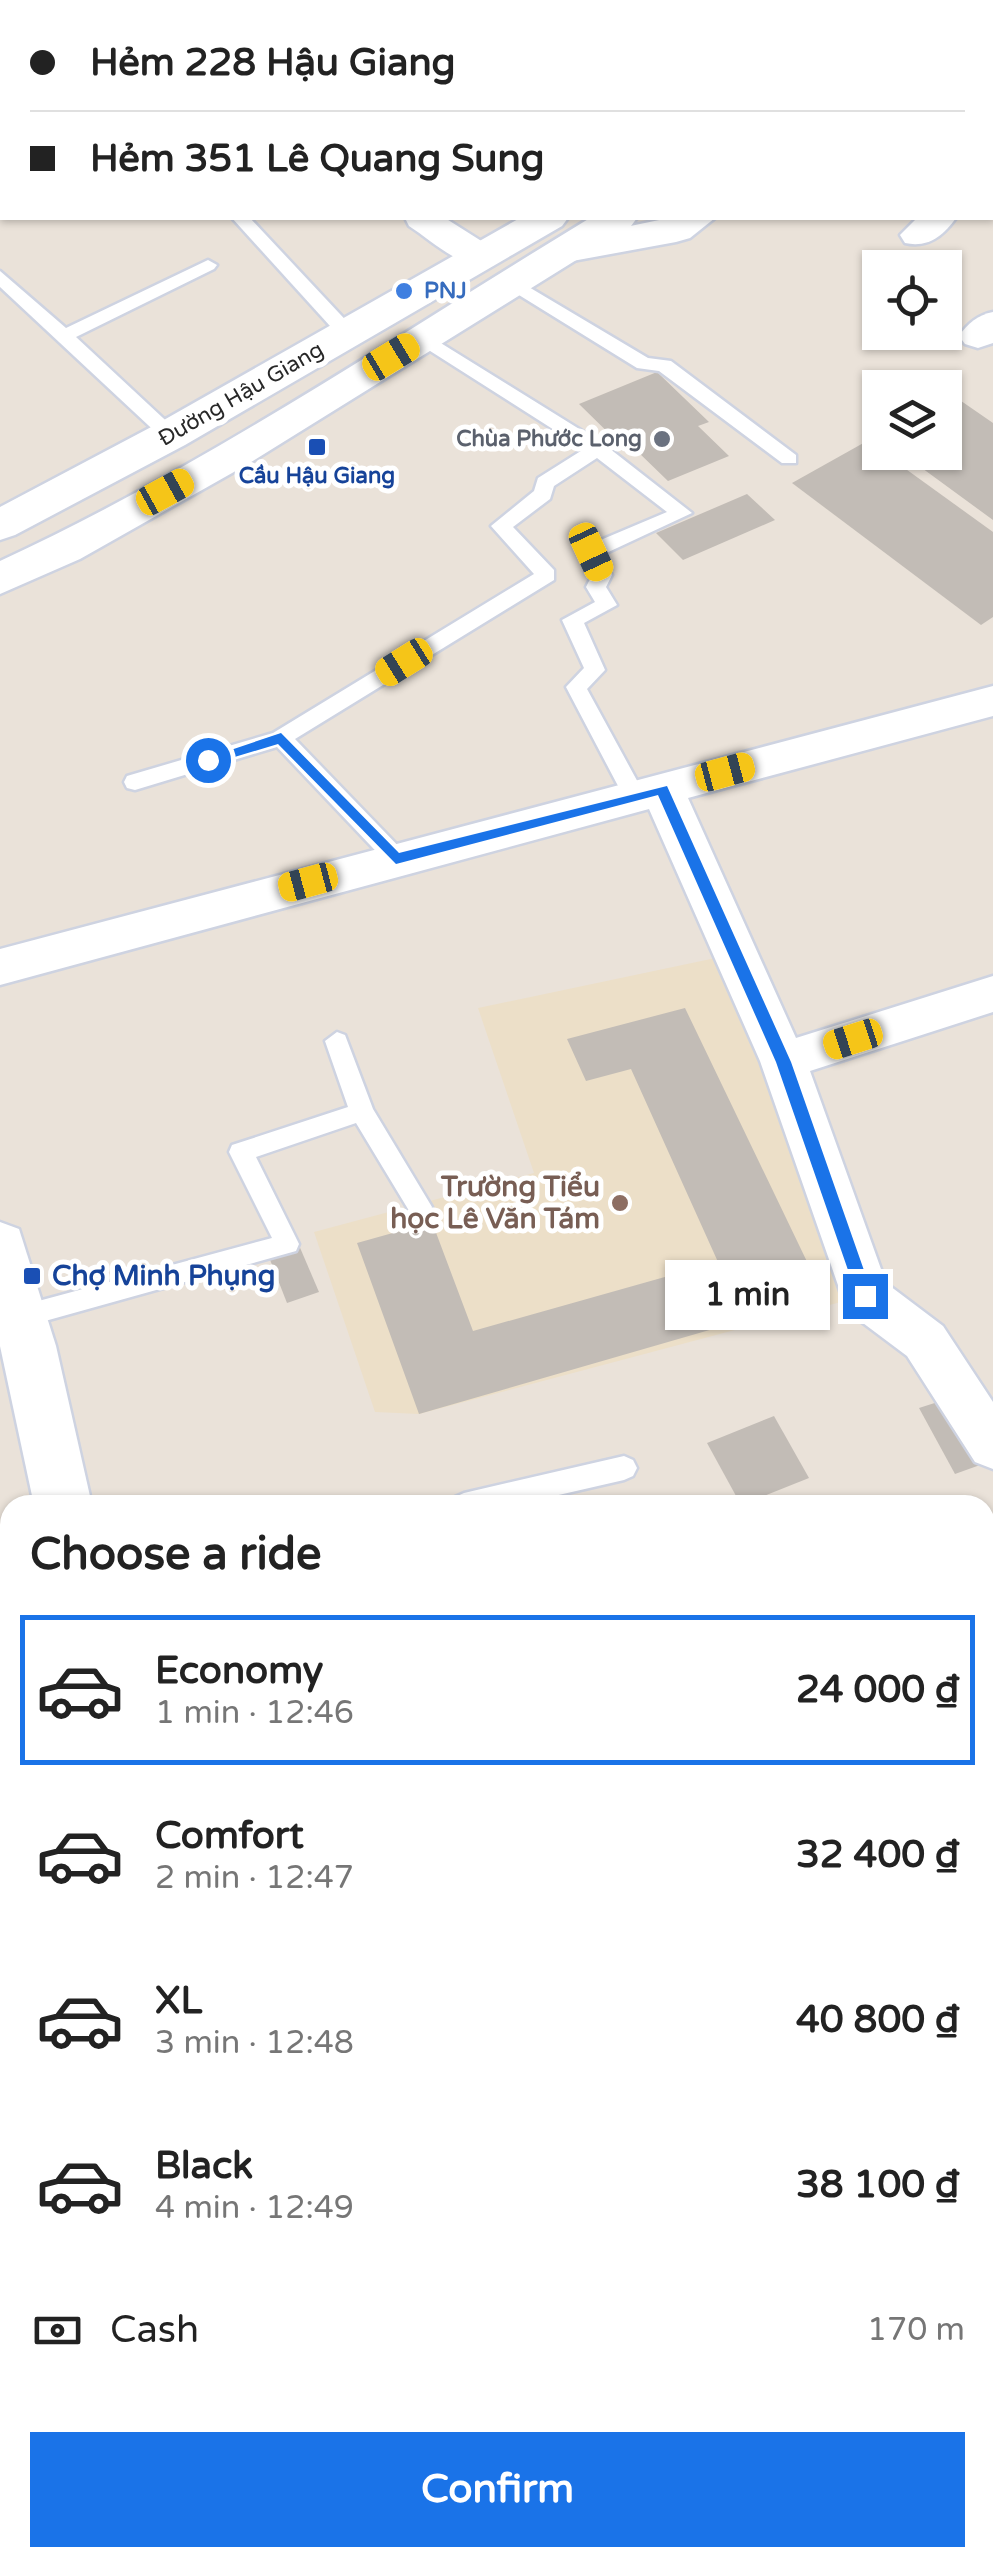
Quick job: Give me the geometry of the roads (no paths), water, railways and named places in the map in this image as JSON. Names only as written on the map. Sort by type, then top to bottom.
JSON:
[{"type":"main road","name":"Đường Hậu Giang","points":[[0,578],[64,548],[233,454],[422,338],[545,228],[603,220]]},
{"type":"main road","name":"Đường Hậu Giang","points":[[545,228],[676,230],[692,220]]},
{"type":"main road","name":"Đường Hậu Giang","points":[[0,524],[170,435],[347,333],[497,270]]},
{"type":"main road","points":[[0,1244],[61,1495]]},
{"type":"street","points":[[425,220],[497,270]]},
{"type":"street","points":[[0,967],[993,702]]},
{"type":"street","points":[[648,793],[784,1062],[865,1296],[926,1342],[993,1446]]},
{"type":"street","points":[[784,1062],[993,994]]},
{"type":"lane","points":[[243,220],[347,333]]},
{"type":"lane","points":[[62,337],[208,265]]},
{"type":"lane","points":[[497,270],[644,364],[664,365],[789,459]]},
{"type":"lane","points":[[0,277],[170,435]]},
{"type":"lane","points":[[422,338],[598,448],[682,513],[591,552],[602,575],[596,587],[607,605],[572,620],[595,670],[576,688],[648,793]]},
{"type":"lane","points":[[134,782],[281,738],[547,575],[502,526],[543,494],[544,484],[598,448]]},
{"type":"lane","points":[[281,738],[396,859]]},
{"type":"lane","points":[[337,1041],[362,1112],[420,1207]]},
{"type":"lane","points":[[20,1317],[287,1244],[241,1152],[362,1112]]},
{"type":"lane","points":[[507,1495],[624,1468]]},
{"type":"place","name":"PNJ","points":[[404,291]]},
{"type":"place","name":"Chùa Phước Long","points":[[662,439]]},
{"type":"place","name":"Cầu Hậu Giang","points":[[317,447]]},
{"type":"place","name":"Trường Tiểu học Lê Văn Tám","points":[[620,1203]]},
{"type":"place","name":"Chợ Minh Phụng","points":[[32,1276]]}]
